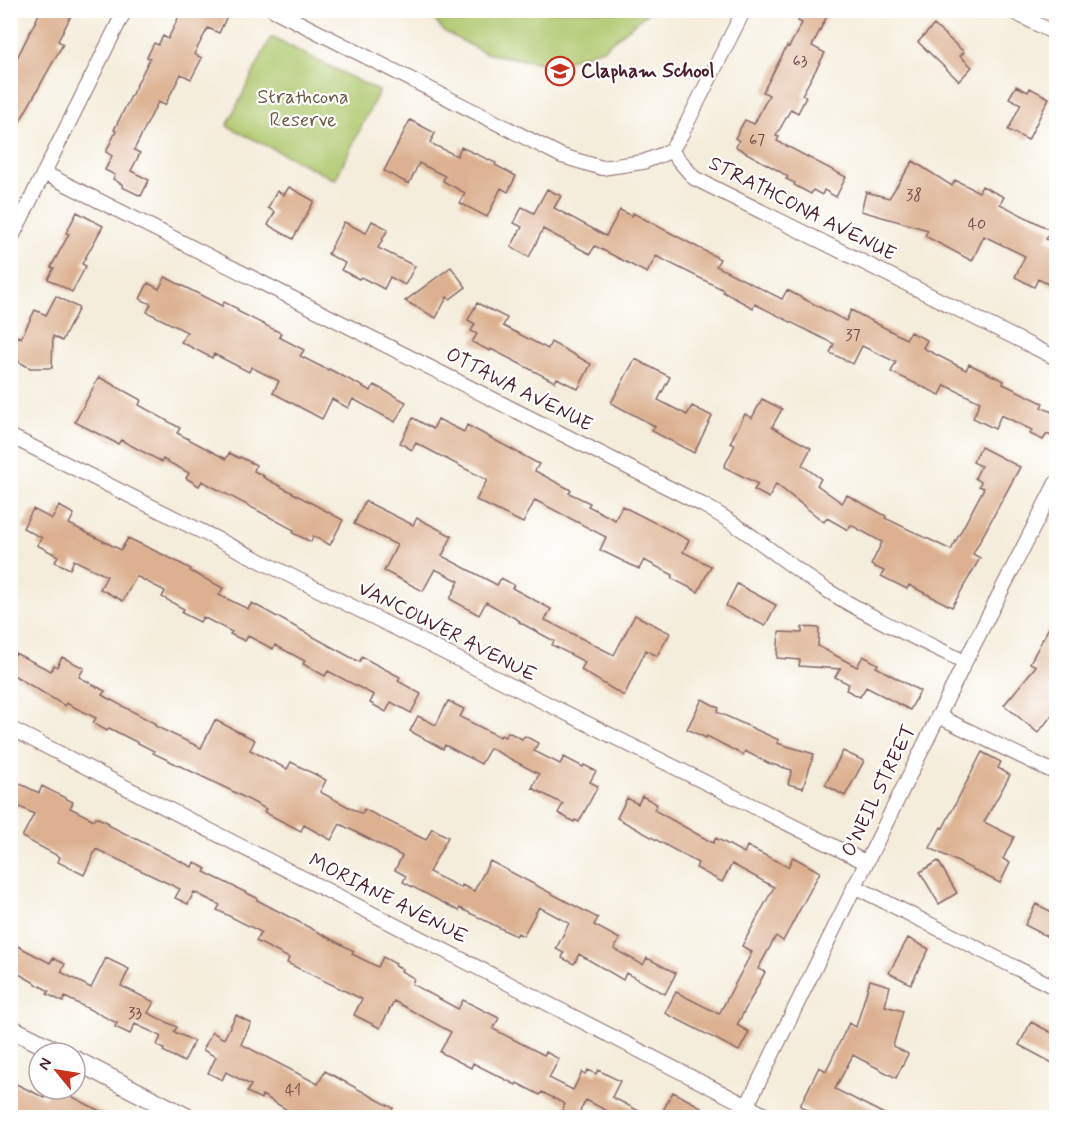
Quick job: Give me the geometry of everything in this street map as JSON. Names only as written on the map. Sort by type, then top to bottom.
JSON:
[{"type":"street","points":[[10,241],[125,10]]},
{"type":"street","points":[[274,10],[562,156],[602,168],[643,162],[670,151],[682,133],[744,10]]},
{"type":"street","points":[[1010,10],[1056,34]]},
{"type":"street","name":"STRATHCONA AVENUE","points":[[670,151],[694,178],[1056,358]]},
{"type":"street","name":"OTTAWA AVENUE","points":[[44,173],[704,505],[732,521],[823,588],[853,606],[965,663]]},
{"type":"street","name":"VANCOUVER AVENUE","points":[[10,436],[866,862]]},
{"type":"street","name":"O'NEIL STREET","points":[[744,1111],[938,716],[1056,483]]},
{"type":"street","points":[[938,716],[1056,773]]},
{"type":"street","name":"MORIANE AVENUE","points":[[10,728],[744,1111],[771,1118]]},
{"type":"street","points":[[854,886],[1056,988]]},
{"type":"street","points":[[10,1028],[36,1041]]},
{"type":"street","points":[[87,1066],[184,1117]]},
{"type":"green space","points":[[426,11],[650,11],[603,49],[553,65],[485,53],[445,32]]},
{"type":"green space","name":"Strathcona Reserve","points":[[271,37],[379,91],[335,180],[227,126]]},
{"type":"building","points":[[41,10],[74,10],[58,41],[63,44],[10,139],[10,55],[17,58]]},
{"type":"building","points":[[182,10],[221,10],[228,14],[219,33],[208,28],[194,54],[202,58],[191,79],[181,74],[165,105],[158,102],[134,150],[140,153],[131,171],[149,180],[141,196],[122,187],[123,185],[113,179],[115,175],[105,170],[112,156],[106,152],[116,131],[114,130],[150,58],[147,57],[154,43],[158,45],[163,36],[168,39]]},
{"type":"building","points":[[804,10],[830,10],[812,46],[825,53],[802,95],[806,97],[798,113],[791,109],[776,136],[779,137],[777,141],[846,177],[836,197],[824,190],[822,195],[813,190],[811,194],[794,185],[795,183],[786,179],[788,177],[779,171],[736,147],[739,141],[735,138],[745,120],[754,124],[769,95],[763,92],[802,23],[798,21]]},
{"type":"building","points":[[934,25],[964,52],[960,56],[972,67],[959,81],[918,42]]},
{"type":"building","points":[[1016,86],[1028,92],[1030,88],[1049,98],[1028,140],[1008,130],[1021,104],[1009,98]]},
{"type":"building","points":[[410,120],[435,133],[430,143],[457,156],[461,147],[496,163],[495,165],[516,176],[508,192],[501,188],[487,217],[460,203],[465,193],[443,181],[445,176],[419,163],[409,184],[384,171]]},
{"type":"building","points":[[913,161],[952,186],[955,180],[979,192],[982,186],[1004,197],[1000,204],[1051,230],[1046,239],[1056,245],[1056,288],[1038,279],[1034,287],[1015,277],[1025,256],[984,236],[972,261],[925,236],[928,230],[861,211],[866,192],[889,198]]},
{"type":"building","points":[[289,187],[314,201],[293,239],[268,225],[275,212],[268,208],[277,191],[284,195]]},
{"type":"building","points":[[547,189],[561,196],[554,208],[606,236],[620,210],[632,216],[633,213],[720,259],[716,266],[782,299],[787,290],[846,321],[851,310],[906,339],[910,332],[927,340],[923,348],[966,370],[969,364],[1004,381],[1003,384],[1043,403],[1041,407],[1056,414],[1056,423],[1051,436],[1047,434],[1043,440],[1030,434],[1032,430],[1001,415],[995,429],[973,418],[980,402],[945,385],[940,395],[891,372],[896,362],[862,346],[853,364],[830,353],[834,344],[755,304],[753,308],[723,292],[724,290],[656,256],[647,273],[595,246],[590,254],[543,229],[529,257],[511,247],[522,227],[514,223],[522,207],[534,213]]},
{"type":"building","points":[[77,212],[103,226],[82,264],[86,266],[72,292],[48,279],[54,268],[51,267],[69,234],[66,233]]},
{"type":"building","points":[[372,221],[388,229],[378,248],[415,266],[405,285],[390,277],[384,289],[361,277],[359,279],[341,270],[345,263],[328,254],[344,222],[366,233]]},
{"type":"building","points":[[451,267],[466,287],[450,299],[447,297],[436,318],[405,301]]},
{"type":"building","points":[[165,277],[222,306],[224,302],[281,333],[279,337],[304,350],[300,356],[371,391],[374,385],[406,402],[395,422],[353,399],[348,408],[332,399],[322,419],[273,393],[279,381],[251,367],[249,372],[214,354],[212,358],[181,342],[187,332],[147,312],[151,304],[140,299],[148,283],[159,289]]},
{"type":"building","points":[[56,296],[79,308],[62,341],[53,336],[52,368],[30,368],[10,357],[10,350],[18,336],[21,338],[35,310],[46,315]]},
{"type":"building","points":[[477,303],[507,318],[503,326],[548,349],[551,342],[591,364],[578,389],[557,378],[555,382],[491,349],[490,351],[472,342],[477,334],[471,331],[475,324],[468,320]]},
{"type":"building","points":[[635,359],[670,377],[658,400],[687,415],[692,406],[712,416],[694,453],[652,431],[655,426],[611,403]]},
{"type":"building","points":[[99,377],[141,400],[139,405],[180,428],[177,433],[226,459],[229,453],[256,465],[254,471],[263,477],[343,520],[330,545],[313,536],[311,542],[293,533],[294,530],[202,481],[199,486],[186,478],[189,473],[163,459],[162,462],[121,440],[118,444],[75,422]]},
{"type":"building","points":[[762,399],[782,409],[772,427],[811,448],[802,465],[821,479],[817,485],[842,503],[847,495],[886,516],[885,518],[951,550],[984,488],[979,486],[981,482],[975,478],[981,466],[973,462],[981,447],[1020,467],[973,554],[980,558],[952,607],[909,585],[907,589],[881,576],[884,571],[871,565],[882,542],[851,525],[848,530],[827,518],[824,522],[776,484],[769,498],[754,490],[758,484],[724,467],[735,445],[730,443],[745,414],[752,418]]},
{"type":"building","points":[[413,418],[433,429],[438,419],[464,432],[467,425],[539,464],[535,471],[571,490],[569,493],[590,503],[588,506],[615,520],[622,506],[689,540],[683,552],[711,566],[698,592],[671,578],[673,575],[644,560],[639,569],[600,550],[606,537],[535,500],[523,523],[476,500],[487,480],[416,443],[412,450],[400,443]]},
{"type":"building","points":[[365,501],[413,525],[417,518],[452,536],[442,556],[497,585],[501,578],[514,585],[512,588],[551,609],[545,620],[614,655],[635,615],[670,633],[657,656],[646,650],[624,696],[581,670],[585,662],[552,645],[554,641],[486,602],[479,615],[450,599],[459,581],[435,569],[423,591],[384,571],[397,545],[354,524]]},
{"type":"building","points":[[59,506],[74,514],[69,524],[121,550],[128,538],[191,569],[190,571],[223,588],[219,595],[248,609],[252,603],[359,662],[362,657],[400,677],[398,681],[421,694],[411,713],[391,702],[386,712],[370,703],[374,695],[328,671],[325,676],[303,664],[305,661],[275,645],[273,649],[248,636],[245,641],[203,617],[200,622],[182,613],[184,609],[162,597],[165,591],[136,576],[123,601],[100,589],[107,576],[74,560],[70,569],[55,562],[58,556],[37,545],[42,538],[23,528],[33,509],[52,519]]},
{"type":"building","points":[[737,584],[776,605],[765,626],[726,606]]},
{"type":"building","points":[[1056,614],[1056,710],[1038,733],[1004,705],[1036,666],[1030,663]]},
{"type":"building","points":[[802,627],[819,628],[818,646],[857,667],[863,656],[878,664],[876,667],[920,691],[910,710],[866,687],[860,697],[846,690],[849,684],[835,677],[840,669],[799,666],[800,660],[777,658],[779,632],[802,633]]},
{"type":"building","points":[[15,653],[51,671],[54,665],[57,667],[62,657],[84,668],[79,677],[105,691],[102,695],[156,724],[155,726],[201,748],[215,720],[255,740],[250,750],[287,769],[291,762],[326,780],[320,792],[362,814],[364,809],[426,840],[432,828],[448,837],[429,872],[461,888],[462,885],[474,891],[490,861],[598,918],[594,925],[620,939],[614,949],[643,965],[647,958],[676,973],[665,994],[626,973],[623,980],[579,954],[574,964],[562,958],[564,953],[556,949],[569,923],[539,907],[523,936],[518,933],[516,936],[460,908],[459,911],[403,882],[406,876],[395,870],[402,856],[340,824],[331,840],[304,825],[301,831],[264,812],[266,809],[230,790],[153,753],[154,751],[109,728],[107,731],[93,723],[96,718],[66,703],[65,706],[10,673],[10,662]]},
{"type":"building","points":[[702,699],[719,708],[717,712],[779,740],[777,743],[814,754],[803,788],[788,784],[792,770],[768,763],[745,751],[743,755],[707,736],[706,738],[687,729]]},
{"type":"building","points":[[448,701],[464,709],[460,717],[500,737],[501,735],[505,737],[508,732],[522,739],[525,736],[538,743],[534,751],[560,764],[564,757],[596,771],[590,782],[598,786],[579,822],[575,820],[574,822],[558,813],[563,804],[532,788],[539,774],[490,748],[481,764],[445,745],[443,749],[410,731],[418,716],[436,725]]},
{"type":"building","points":[[843,751],[864,761],[845,796],[825,785]]},
{"type":"building","points":[[982,752],[1001,762],[998,768],[1010,775],[984,822],[1014,837],[1003,859],[1010,863],[1000,883],[930,848],[941,827],[943,828]]},
{"type":"building","points":[[10,779],[39,793],[42,786],[73,802],[70,808],[94,820],[96,817],[109,823],[108,825],[192,867],[194,862],[206,869],[204,872],[257,898],[354,951],[352,954],[378,967],[383,957],[414,978],[412,984],[458,1009],[463,1000],[499,1018],[493,1029],[544,1055],[546,1052],[559,1059],[549,1078],[573,1090],[582,1072],[585,1074],[588,1070],[596,1074],[598,1070],[620,1081],[612,1097],[652,1118],[621,1118],[586,1100],[576,1118],[571,1118],[561,1113],[565,1104],[542,1092],[540,1095],[517,1083],[516,1085],[473,1063],[471,1068],[440,1052],[451,1032],[394,1001],[380,1028],[354,1015],[362,999],[287,963],[289,958],[256,941],[261,932],[217,910],[220,905],[194,892],[188,904],[175,898],[180,889],[96,849],[84,875],[58,862],[60,857],[22,837],[34,814],[10,802]]},
{"type":"building","points":[[642,796],[657,804],[654,810],[713,843],[716,838],[744,853],[747,846],[788,867],[793,857],[820,872],[783,941],[776,936],[758,969],[765,972],[737,1025],[749,1032],[739,1051],[665,1013],[676,992],[719,1014],[752,952],[742,946],[774,887],[732,864],[722,882],[696,868],[698,863],[617,818],[627,798],[638,804]]},
{"type":"building","points":[[938,861],[957,893],[939,904],[920,872]]},
{"type":"building","points":[[1036,904],[1056,914],[1056,941],[1025,925]]},
{"type":"building","points":[[908,938],[929,949],[911,984],[889,973]]},
{"type":"building","points":[[10,942],[50,963],[53,958],[65,964],[61,972],[91,988],[106,958],[129,969],[121,986],[154,1002],[148,1013],[177,1027],[174,1032],[194,1041],[184,1062],[163,1051],[164,1049],[157,1045],[161,1036],[135,1024],[130,1034],[115,1027],[117,1023],[65,997],[63,1002],[47,994],[49,991],[10,969]]},
{"type":"building","points":[[870,980],[890,986],[885,1006],[903,1011],[893,1046],[908,1054],[896,1078],[853,1055],[835,1089],[892,1118],[823,1118],[800,1106],[819,1067],[826,1071],[849,1023],[856,1027]]},
{"type":"building","points":[[236,1015],[251,1023],[241,1044],[318,1084],[325,1071],[393,1108],[389,1118],[301,1118],[262,1095],[261,1099],[247,1092],[251,1085],[226,1072],[222,1080],[208,1073],[216,1057],[203,1050],[212,1032],[224,1039]]},
{"type":"building","points":[[1031,1022],[1056,1035],[1056,1065],[1019,1045]]},
{"type":"building","points":[[10,1081],[27,1089],[27,1101],[81,1101],[113,1118],[10,1118]]},
{"type":"building","points":[[673,1092],[701,1107],[696,1118],[659,1118]]},
{"type":"place","name":"Clapham School","points":[[560,71]]}]
